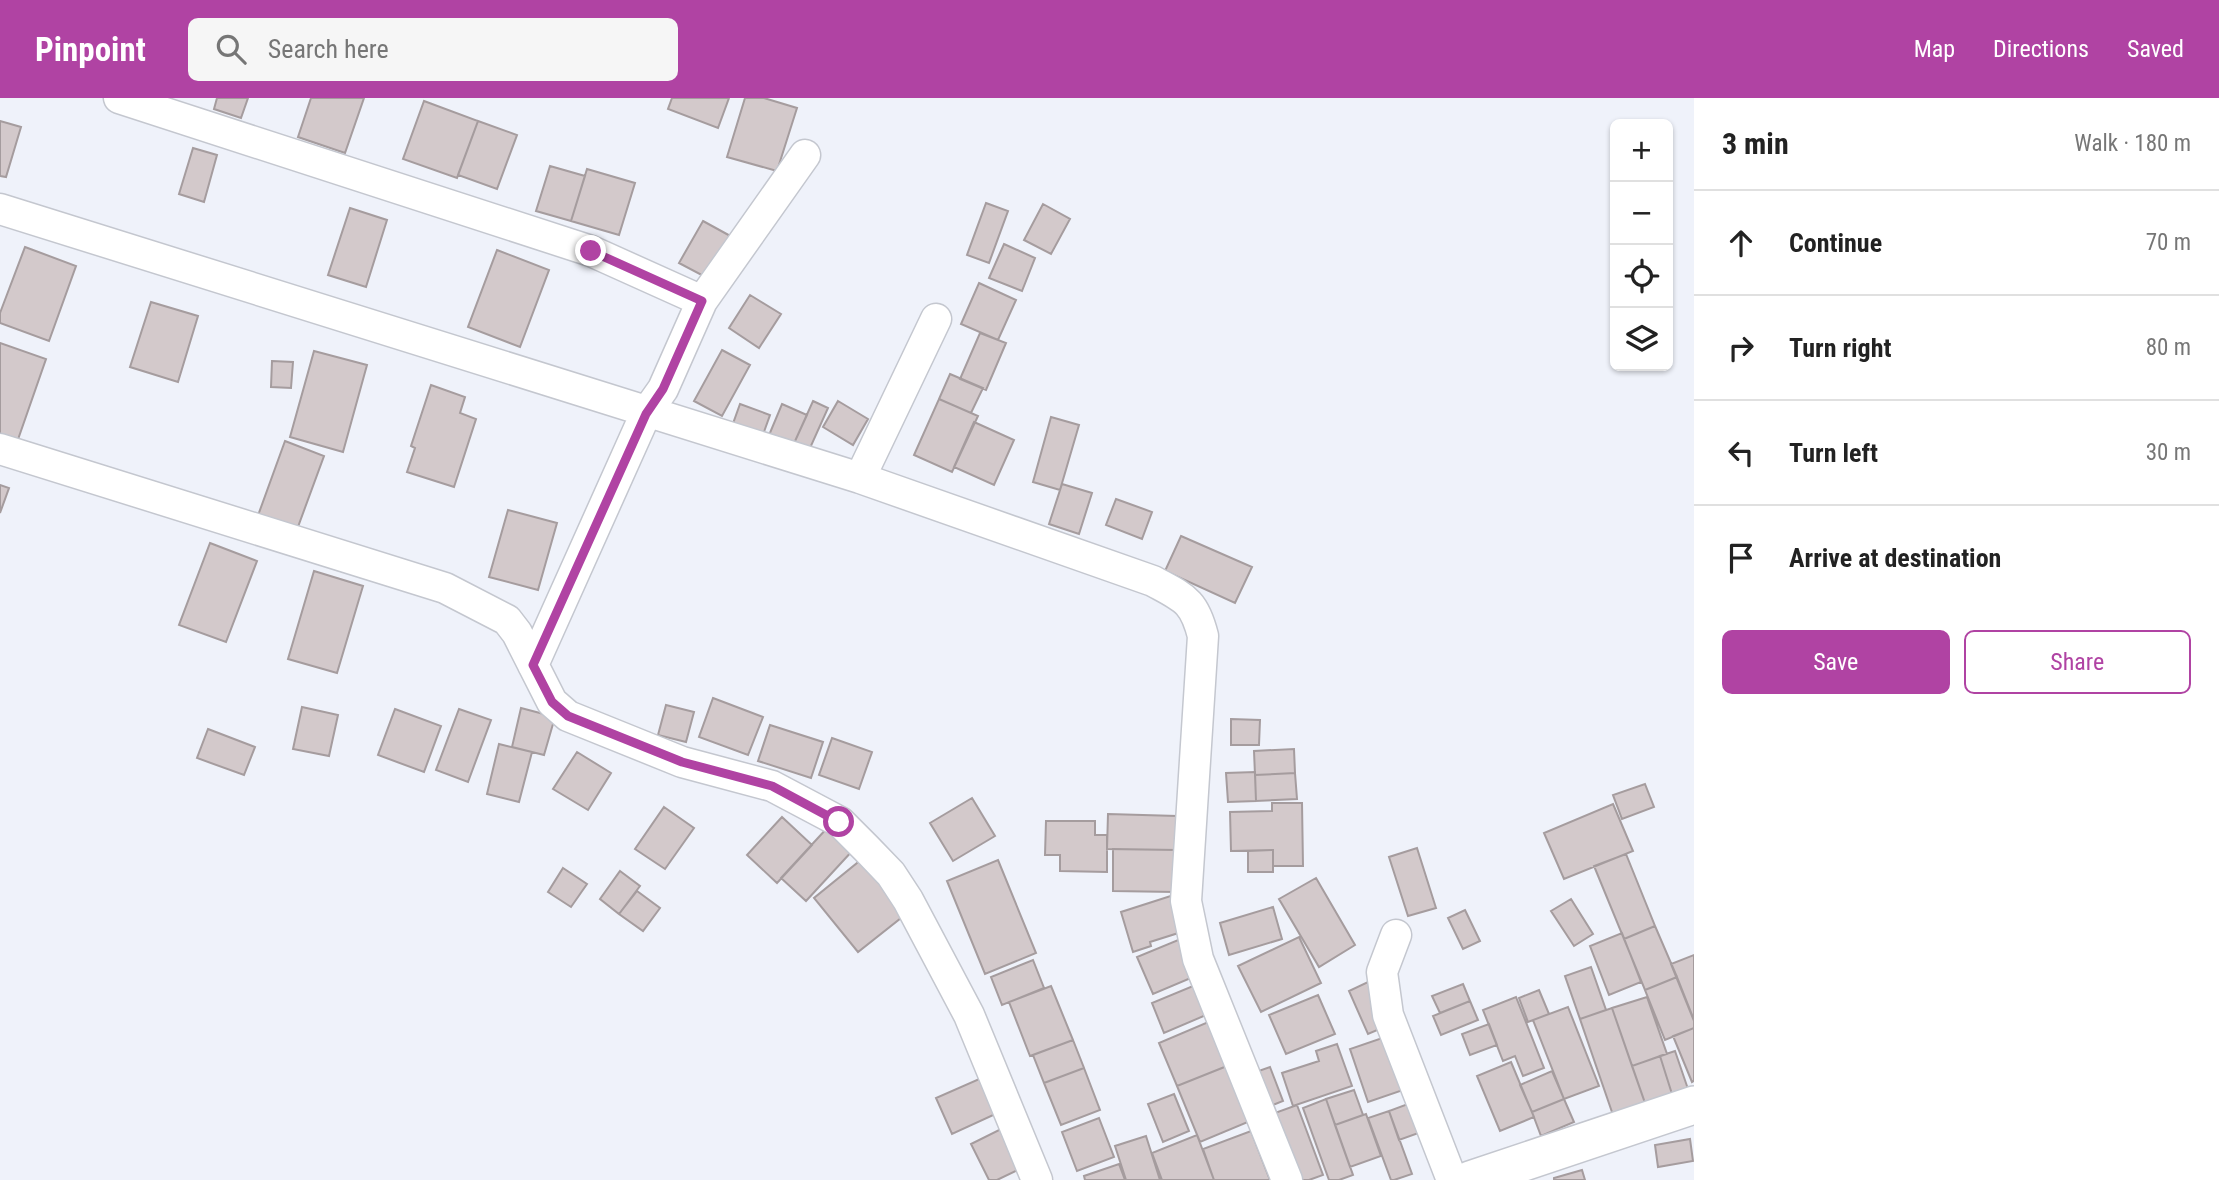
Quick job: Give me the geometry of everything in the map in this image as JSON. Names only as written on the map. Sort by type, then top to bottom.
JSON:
[{"type":"street","points":[[119,98],[591,251],[702,301]]},
{"type":"street","points":[[533,665],[646,414],[663,389],[702,301],[804,155]]},
{"type":"street","points":[[0,209],[646,414],[860,478],[1153,582],[1181,597],[1197,611],[1203,636],[1186,901],[1198,959],[1287,1180]]},
{"type":"street","points":[[860,478],[936,319]]},
{"type":"street","points":[[0,449],[445,588],[507,620],[517,633],[552,702],[568,716],[682,762],[772,786],[839,822],[891,874],[908,900],[968,1015],[1037,1180]]},
{"type":"street","points":[[1396,936],[1382,972],[1388,1015],[1452,1180]]},
{"type":"street","points":[[1470,1180],[1694,1105]]},
{"type":"building","points":[[217,98],[248,98],[241,118],[214,109]]},
{"type":"building","points":[[311,98],[364,98],[345,153],[298,137]]},
{"type":"building","points":[[672,98],[729,98],[718,128],[668,109]]},
{"type":"building","points":[[745,98],[764,98],[797,108],[777,171],[727,157]]},
{"type":"building","points":[[424,101],[478,121],[457,178],[403,159]]},
{"type":"building","points":[[0,121],[21,127],[6,177],[0,176]]},
{"type":"building","points":[[478,121],[517,135],[497,189],[458,175]]},
{"type":"building","points":[[193,148],[217,155],[204,202],[179,194]]},
{"type":"building","points":[[550,166],[585,176],[571,221],[536,211]]},
{"type":"building","points":[[587,169],[635,183],[619,235],[571,221]]},
{"type":"building","points":[[986,203],[1008,211],[989,263],[967,255]]},
{"type":"building","points":[[1043,204],[1070,219],[1051,254],[1024,240]]},
{"type":"building","points":[[350,208],[387,220],[366,287],[328,275]]},
{"type":"building","points":[[703,221],[734,238],[711,280],[679,263]]},
{"type":"building","points":[[1004,244],[1035,258],[1022,291],[989,278]]},
{"type":"building","points":[[25,247],[76,266],[49,341],[0,323],[0,313]]},
{"type":"building","points":[[497,250],[549,270],[520,347],[468,327]]},
{"type":"building","points":[[979,283],[1016,300],[998,340],[961,324]]},
{"type":"building","points":[[750,295],[781,314],[759,348],[729,328]]},
{"type":"building","points":[[151,302],[198,316],[178,382],[130,367]]},
{"type":"building","points":[[980,333],[1006,343],[986,390],[960,379]]},
{"type":"building","points":[[0,343],[46,359],[15,448],[0,443]]},
{"type":"building","points":[[722,350],[750,365],[722,416],[694,401]]},
{"type":"building","points":[[314,351],[367,365],[343,452],[290,437]]},
{"type":"building","points":[[272,361],[293,362],[291,388],[271,387]]},
{"type":"building","points":[[950,374],[983,388],[971,413],[939,399]]},
{"type":"building","points":[[431,385],[465,397],[460,413],[476,419],[454,487],[407,472],[415,448],[411,446]]},
{"type":"building","points":[[939,399],[978,416],[952,472],[914,455]]},
{"type":"building","points":[[813,401],[828,408],[806,457],[791,450]]},
{"type":"building","points":[[838,401],[868,419],[853,445],[823,427]]},
{"type":"building","points":[[740,404],[770,415],[760,443],[730,432]]},
{"type":"building","points":[[782,404],[807,415],[791,450],[767,440]]},
{"type":"building","points":[[1051,417],[1079,425],[1060,490],[1033,482]]},
{"type":"building","points":[[974,422],[1014,440],[994,485],[954,467]]},
{"type":"building","points":[[285,441],[324,456],[295,535],[256,521]]},
{"type":"building","points":[[1062,484],[1092,493],[1079,534],[1049,524]]},
{"type":"building","points":[[0,485],[9,488],[0,513]]},
{"type":"building","points":[[1116,499],[1152,512],[1142,539],[1106,525]]},
{"type":"building","points":[[508,510],[557,523],[538,590],[489,577]]},
{"type":"building","points":[[1181,536],[1252,567],[1235,603],[1165,571]]},
{"type":"building","points":[[210,543],[257,561],[226,642],[179,625]]},
{"type":"building","points":[[314,571],[363,586],[337,673],[288,659]]},
{"type":"building","points":[[713,698],[763,717],[748,755],[699,737]]},
{"type":"building","points":[[666,705],[694,712],[686,742],[658,735]]},
{"type":"building","points":[[302,707],[338,715],[329,756],[293,749]]},
{"type":"building","points":[[521,708],[555,717],[544,755],[512,747]]},
{"type":"building","points":[[395,709],[441,726],[424,772],[378,755]]},
{"type":"building","points":[[459,709],[491,720],[468,782],[436,770]]},
{"type":"building","points":[[1231,719],[1260,720],[1259,745],[1231,745]]},
{"type":"building","points":[[770,725],[823,742],[811,778],[758,761]]},
{"type":"building","points":[[208,729],[255,747],[244,775],[197,758]]},
{"type":"building","points":[[832,738],[872,752],[859,789],[819,775]]},
{"type":"building","points":[[499,744],[532,752],[519,802],[487,794]]},
{"type":"building","points":[[1294,749],[1295,773],[1255,775],[1254,751]]},
{"type":"building","points":[[577,752],[611,773],[588,810],[553,789]]},
{"type":"building","points":[[1255,772],[1256,801],[1228,802],[1226,773]]},
{"type":"building","points":[[1295,773],[1297,799],[1256,801],[1255,775]]},
{"type":"building","points":[[1645,784],[1654,807],[1622,819],[1613,795]]},
{"type":"building","points":[[972,798],[995,836],[953,861],[930,823]]},
{"type":"building","points":[[1272,803],[1302,803],[1303,866],[1273,866],[1273,850],[1231,851],[1230,812],[1272,811]]},
{"type":"building","points":[[1613,804],[1633,851],[1564,879],[1544,833]]},
{"type":"building","points":[[664,807],[694,828],[665,869],[635,849]]},
{"type":"building","points":[[1108,814],[1177,816],[1176,850],[1107,849]]},
{"type":"building","points":[[782,817],[812,845],[777,883],[747,855]]},
{"type":"building","points":[[1046,821],[1095,821],[1095,835],[1107,835],[1107,872],[1060,871],[1060,855],[1045,855]]},
{"type":"building","points":[[829,826],[854,849],[806,901],[781,878]]},
{"type":"building","points":[[1417,848],[1436,908],[1408,916],[1389,857]]},
{"type":"building","points":[[1113,849],[1176,850],[1175,892],[1113,891]]},
{"type":"building","points":[[1273,850],[1273,872],[1248,872],[1248,851]]},
{"type":"building","points":[[1626,854],[1655,926],[1624,939],[1594,866]]},
{"type":"building","points":[[862,859],[906,914],[858,952],[814,898]]},
{"type":"building","points":[[998,860],[1036,953],[985,974],[947,881]]},
{"type":"building","points":[[563,868],[587,884],[571,907],[548,892]]},
{"type":"building","points":[[620,871],[640,886],[619,914],[600,899]]},
{"type":"building","points":[[1316,878],[1355,945],[1319,967],[1279,899]]},
{"type":"building","points":[[637,891],[660,908],[643,931],[619,914]]},
{"type":"building","points":[[1180,893],[1191,929],[1150,942],[1151,946],[1133,952],[1121,912]]},
{"type":"building","points":[[1571,899],[1593,934],[1574,946],[1551,911]]},
{"type":"building","points":[[1273,907],[1282,939],[1229,955],[1220,923]]},
{"type":"building","points":[[1465,910],[1480,941],[1463,949],[1448,918]]},
{"type":"building","points":[[1655,926],[1677,977],[1645,990],[1624,939]]},
{"type":"building","points":[[1622,933],[1641,982],[1609,995],[1590,946]]},
{"type":"building","points":[[1299,937],[1321,983],[1261,1012],[1238,966]]},
{"type":"building","points":[[1183,938],[1198,975],[1153,994],[1137,957]]},
{"type":"building","points":[[1694,955],[1694,1021],[1671,964]]},
{"type":"building","points":[[1033,960],[1044,988],[1002,1005],[991,977]]},
{"type":"building","points":[[1591,967],[1606,1010],[1580,1019],[1565,976]]},
{"type":"building","points":[[1677,977],[1694,1020],[1694,1028],[1665,1040],[1645,990]]},
{"type":"building","points":[[1370,981],[1389,1025],[1368,1034],[1349,991]]},
{"type":"building","points":[[1463,984],[1470,1001],[1440,1013],[1432,996]]},
{"type":"building","points":[[1051,986],[1073,1040],[1030,1056],[1009,1002]]},
{"type":"building","points":[[1193,986],[1206,1015],[1164,1033],[1152,1003]]},
{"type":"building","points":[[1539,990],[1549,1014],[1528,1022],[1519,998]]},
{"type":"building","points":[[1318,995],[1335,1034],[1286,1054],[1269,1015]]},
{"type":"building","points":[[1516,997],[1544,1068],[1523,1076],[1515,1056],[1503,1061],[1483,1010]]},
{"type":"building","points":[[1647,997],[1667,1054],[1632,1066],[1612,1008]]},
{"type":"building","points":[[1470,1001],[1478,1020],[1441,1035],[1433,1016]]},
{"type":"building","points":[[1568,1007],[1599,1086],[1564,1099],[1533,1020]]},
{"type":"building","points":[[1612,1008],[1645,1103],[1613,1115],[1580,1019]]},
{"type":"building","points":[[1213,1020],[1232,1064],[1177,1086],[1159,1043]]},
{"type":"building","points":[[1489,1024],[1497,1045],[1470,1055],[1462,1034]]},
{"type":"building","points":[[1694,1028],[1694,1081],[1692,1082],[1673,1036]]},
{"type":"building","points":[[1394,1034],[1412,1087],[1368,1102],[1350,1049]]},
{"type":"building","points":[[1073,1040],[1084,1068],[1044,1083],[1033,1055]]},
{"type":"building","points":[[1337,1044],[1352,1086],[1293,1106],[1282,1073],[1319,1061],[1316,1051]]},
{"type":"building","points":[[1675,1051],[1688,1089],[1672,1094],[1660,1056]]},
{"type":"building","points":[[1660,1056],[1672,1094],[1645,1103],[1632,1066]]},
{"type":"building","points":[[1511,1062],[1534,1117],[1500,1131],[1477,1076]]},
{"type":"building","points":[[1232,1064],[1255,1119],[1200,1142],[1177,1086]]},
{"type":"building","points":[[1270,1067],[1283,1101],[1263,1109],[1250,1074]]},
{"type":"building","points":[[1084,1068],[1100,1110],[1061,1125],[1044,1083]]},
{"type":"building","points":[[1552,1071],[1564,1099],[1532,1112],[1520,1085]]},
{"type":"building","points":[[986,1076],[1002,1111],[952,1134],[936,1098]]},
{"type":"building","points":[[1354,1090],[1363,1115],[1335,1125],[1326,1099]]},
{"type":"building","points":[[1174,1094],[1189,1131],[1163,1142],[1148,1104]]},
{"type":"building","points":[[1326,1099],[1353,1175],[1339,1180],[1329,1180],[1303,1108]]},
{"type":"building","points":[[1564,1099],[1574,1122],[1541,1136],[1532,1112]]},
{"type":"building","points":[[1416,1101],[1427,1130],[1399,1140],[1389,1111]]},
{"type":"building","points":[[1297,1105],[1323,1175],[1309,1180],[1296,1180],[1272,1114]]},
{"type":"building","points":[[1389,1111],[1412,1174],[1394,1180],[1391,1180],[1368,1118]]},
{"type":"building","points":[[1366,1114],[1381,1156],[1350,1167],[1335,1125]]},
{"type":"building","points":[[1099,1118],[1114,1157],[1077,1171],[1062,1132]]},
{"type":"building","points":[[1007,1126],[1026,1166],[997,1180],[989,1180],[971,1144]]},
{"type":"building","points":[[1251,1131],[1270,1180],[1214,1180],[1203,1149]]},
{"type":"building","points":[[1197,1135],[1214,1180],[1162,1180],[1152,1153]]},
{"type":"building","points":[[1146,1136],[1160,1180],[1126,1180],[1115,1146]]},
{"type":"building","points":[[1690,1139],[1693,1161],[1658,1167],[1655,1145]]},
{"type":"building","points":[[1119,1164],[1125,1180],[1085,1180],[1084,1176]]},
{"type":"building","points":[[1582,1170],[1585,1180],[1554,1180],[1554,1178]]},
{"type":"route","points":[[591,251],[702,301],[663,389],[646,414],[533,665],[542,687],[552,702],[568,716],[682,762],[772,786],[839,822]]}]
